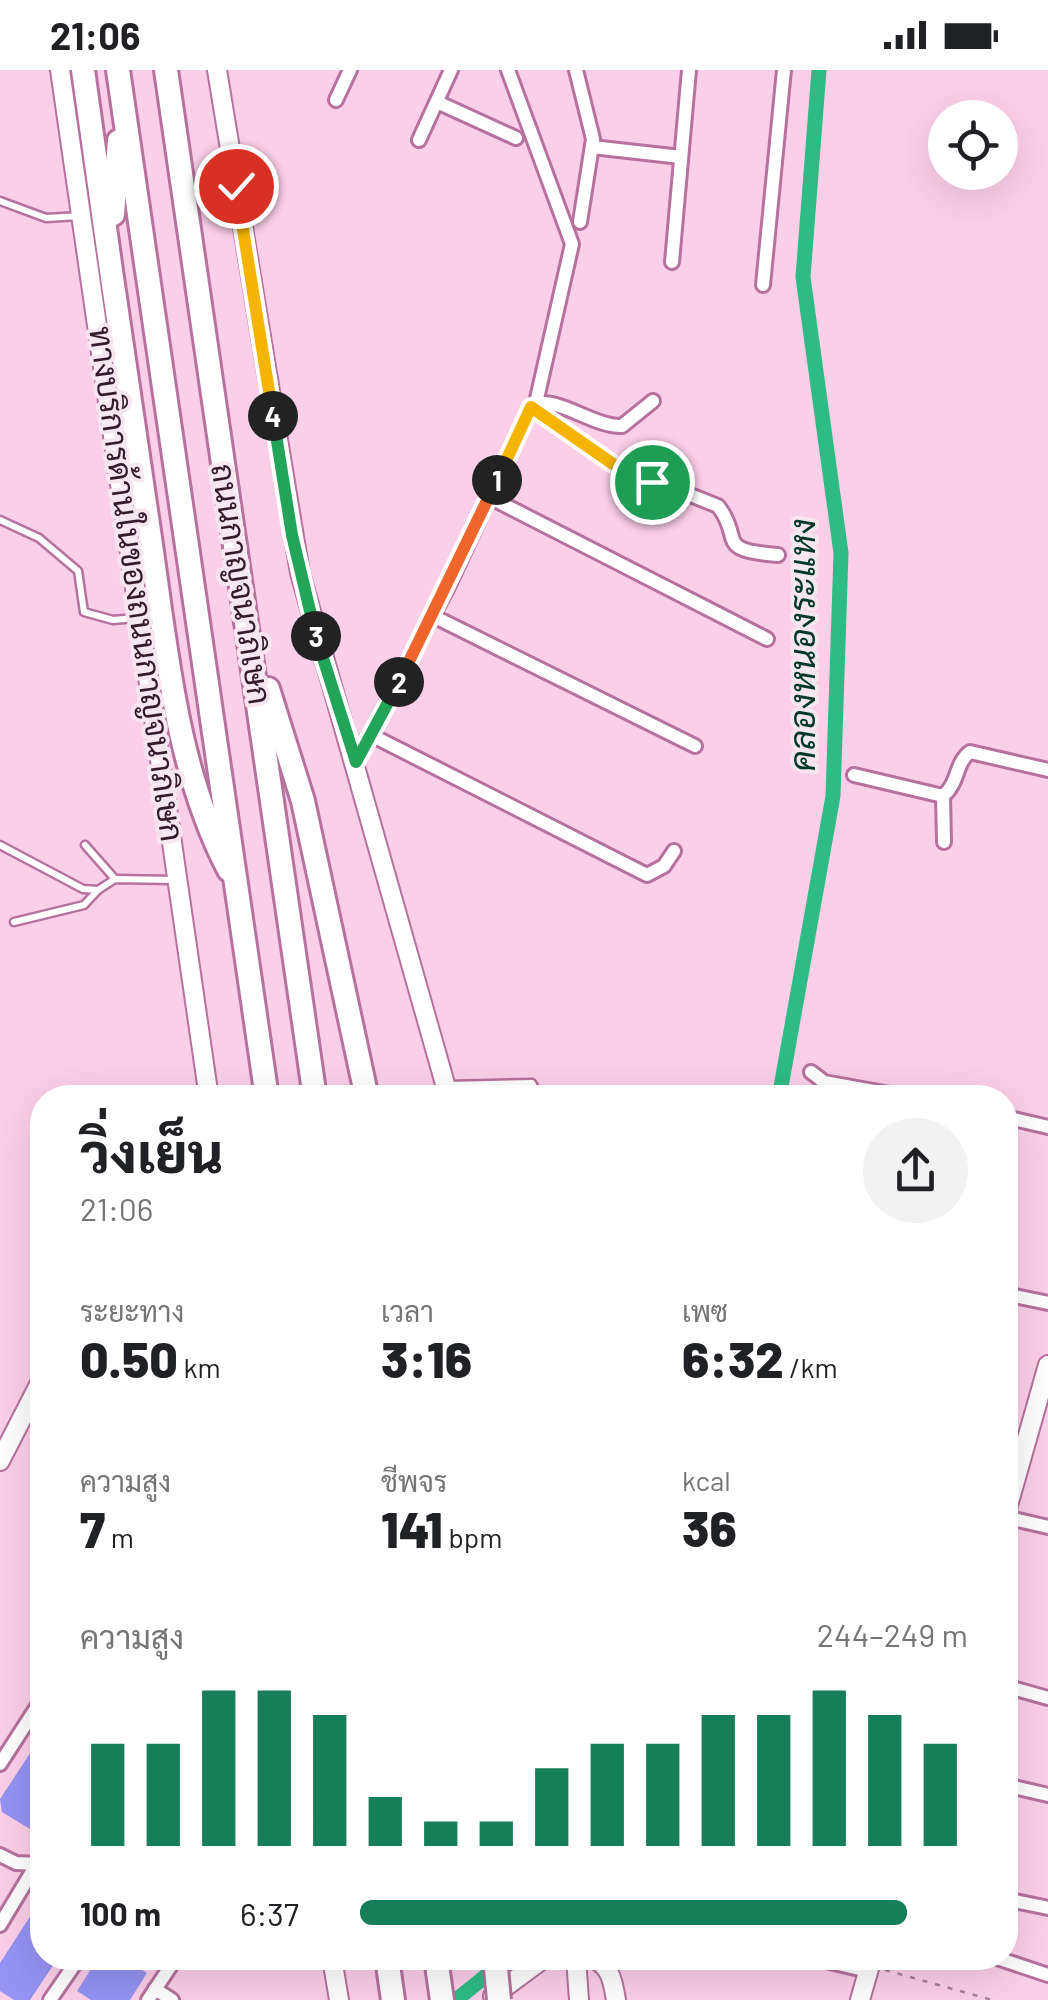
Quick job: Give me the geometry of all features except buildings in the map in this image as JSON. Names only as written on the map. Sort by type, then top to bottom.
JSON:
[{"type":"highway","points":[[83,70],[166,639],[191,778],[210,834],[237,887]]},
{"type":"highway","name":"ถนนกาญจนาภิเษก","points":[[118,70],[265,1085]]},
{"type":"highway","name":"ถนนกาญจนาภิเษก","points":[[166,70],[312,1085]]},
{"type":"highway","points":[[110,252],[122,100]]},
{"type":"highway","points":[[248,623],[303,801],[364,1085]]},
{"type":"highway","points":[[389,1970],[393,2000]]},
{"type":"highway","points":[[438,1970],[442,2000]]},
{"type":"highway","points":[[496,1970],[500,2000]]},
{"type":"main road","name":"ทางบริการด้านในของถนนกาญจนาภิเษก","points":[[60,70],[207,1085]]},
{"type":"main road","points":[[217,70],[292,535],[316,636],[356,762],[445,1085]]},
{"type":"main road","points":[[200,1085],[206,1074]]},
{"type":"main road","points":[[1018,1451],[1048,1365]]},
{"type":"main road","points":[[0,1461],[30,1402]]},
{"type":"main road","points":[[334,1970],[339,2000]]},
{"type":"main road","points":[[488,2000],[529,1970]]},
{"type":"main road","points":[[579,2000],[580,1970]]},
{"type":"main road","points":[[607,1970],[616,2000]]},
{"type":"main road","points":[[860,2000],[868,1970]]},
{"type":"street","points":[[336,100],[350,70]]},
{"type":"street","points":[[418,140],[451,70]]},
{"type":"street","points":[[356,762],[433,616],[533,405],[572,244],[508,70]]},
{"type":"street","points":[[576,70],[592,148],[580,222]]},
{"type":"street","points":[[672,262],[689,70]]},
{"type":"street","points":[[762,286],[784,70]]},
{"type":"street","points":[[437,102],[516,138]]},
{"type":"street","points":[[592,148],[682,157]]},
{"type":"street","points":[[533,405],[552,404],[608,426],[637,418],[653,401]]},
{"type":"street","points":[[533,405],[613,464],[718,506],[728,536],[742,550],[778,555]]},
{"type":"street","points":[[489,497],[767,639]]},
{"type":"street","points":[[433,616],[695,746]]},
{"type":"street","points":[[371,736],[647,875],[664,866],[674,851]]},
{"type":"street","points":[[944,842],[943,796],[953,787],[960,763],[970,752],[1048,770]]},
{"type":"street","points":[[854,775],[943,796]]},
{"type":"street","points":[[812,1072],[824,1082],[840,1085]]},
{"type":"street","points":[[1018,1120],[1048,1127]]},
{"type":"street","points":[[1018,1296],[1048,1302]]},
{"type":"street","points":[[1018,1519],[1048,1527]]},
{"type":"street","points":[[1018,1690],[1048,1698]]},
{"type":"street","points":[[0,1764],[30,1718]]},
{"type":"street","points":[[1018,1788],[1048,1795]]},
{"type":"street","points":[[0,1855],[16,1863],[30,1862]]},
{"type":"street","points":[[0,1924],[30,1878]]},
{"type":"street","points":[[1018,1902],[1048,1908]]},
{"type":"street","points":[[1018,1965],[1048,1975]]},
{"type":"street","points":[[50,2000],[71,1970]]},
{"type":"street","points":[[165,1970],[152,1995],[172,2000]]},
{"type":"lane","points":[[0,200],[46,218],[84,216]]},
{"type":"lane","points":[[0,520],[39,538],[78,571],[84,612],[113,620],[140,618]]},
{"type":"lane","points":[[0,844],[75,887],[98,890]]},
{"type":"lane","points":[[85,846],[115,879]]},
{"type":"lane","points":[[14,922],[84,905],[115,879],[178,880]]},
{"type":"path","points":[[890,1970],[992,2000]]},
{"type":"waterway","name":"คลองหนองระแหง","points":[[781,1085],[833,796],[841,553],[803,277],[819,70]]},
{"type":"waterway","name":"คลองหนองระแหง","points":[[456,2000],[493,1970]]},
{"type":"route","points":[[236,186],[292,535],[316,636],[356,762],[448,587],[531,407],[613,464],[652,482]]}]
